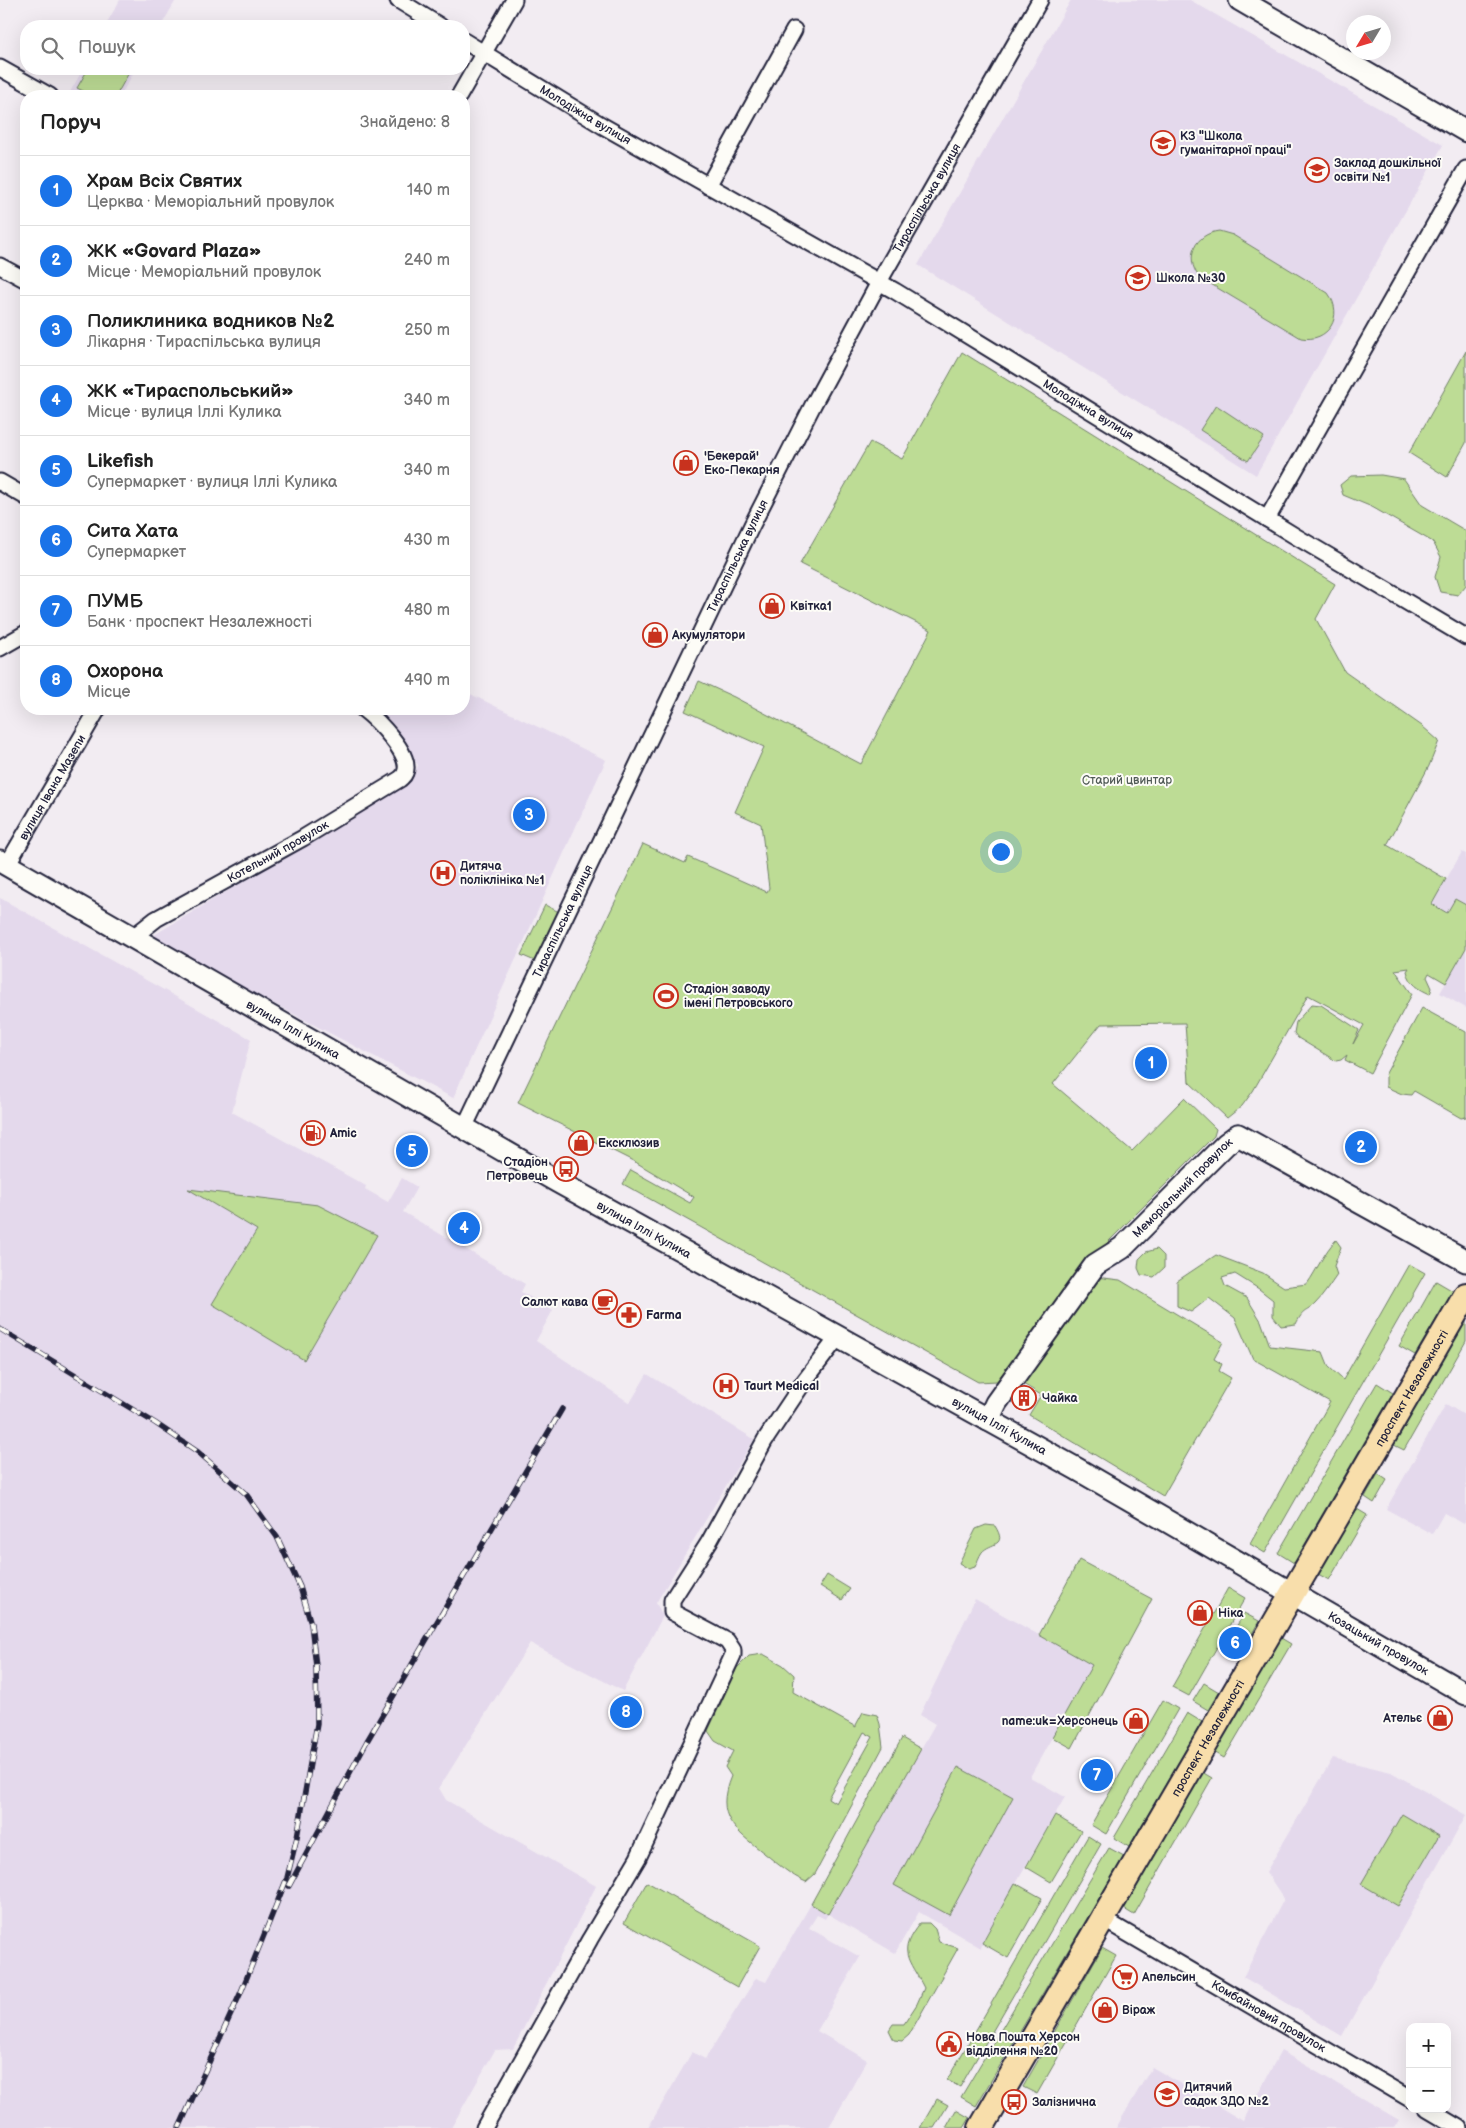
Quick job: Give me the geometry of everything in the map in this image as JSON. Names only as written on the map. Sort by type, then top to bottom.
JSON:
[{"type":"main road","name":"проспект Незалежності","points":[[981,2128],[1466,1296]]},
{"type":"street","points":[[398,0],[430,20]]},
{"type":"street","points":[[463,90],[514,0]]},
{"type":"street","name":"Тираспільська вулиця","points":[[464,1128],[752,525],[879,282],[1040,0]]},
{"type":"street","points":[[1240,0],[1466,131]]},
{"type":"street","points":[[708,186],[794,30]]},
{"type":"street","name":"Молодіжна вулиця","points":[[470,45],[708,186],[860,270],[1267,519],[1466,637]]},
{"type":"street","points":[[0,68],[39,90]]},
{"type":"street","points":[[1267,519],[1466,169]]},
{"type":"street","points":[[0,266],[20,277]]},
{"type":"street","points":[[0,482],[20,494]]},
{"type":"street","points":[[0,648],[20,636]]},
{"type":"street","name":"вулиця Івана Мазепи","points":[[4,863],[94,715]]},
{"type":"street","name":"Котельний провулок","points":[[132,938],[156,919],[303,838],[391,786],[406,773],[406,765],[402,754],[386,730],[370,715]]},
{"type":"street","name":"вулиця Іллі Кулика","points":[[4,863],[610,1211],[988,1420],[1292,1592]]},
{"type":"street","name":"Меморіальний провулок","points":[[988,1420],[996,1403],[1095,1265],[1122,1248],[1226,1144],[1238,1135],[1466,1261]]},
{"type":"street","points":[[484,2128],[576,1963],[638,1858],[733,1655],[733,1650],[727,1641],[672,1612],[672,1600],[708,1542],[777,1421],[838,1337]]},
{"type":"street","name":"Козацький провулок","points":[[1292,1592],[1466,1694]]},
{"type":"street","name":"Комбайновий провулок","points":[[1103,1919],[1406,2097]]},
{"type":"street","points":[[1434,2113],[1459,2128]]},
{"type":"shaded area","points":[[120,0],[176,0],[164,20],[108,20]]},
{"type":"shaded area","points":[[1071,0],[1190,0],[1443,145],[1256,475],[918,265]]},
{"type":"shaded area","points":[[80,75],[132,75],[124,90],[71,90]]},
{"type":"shaded area","points":[[470,694],[606,760],[453,1098],[149,938],[411,781],[418,765],[393,728],[377,715],[470,715]]},
{"type":"shaded area","points":[[1462,852],[1466,854],[1466,905],[1455,899],[1447,913],[1432,904]]},
{"type":"shaded area","points":[[0,898],[251,1039],[232,1112],[366,1186],[365,1189],[388,1202],[402,1178],[417,1187],[403,1212],[525,1284],[521,1292],[553,1310],[536,1341],[630,1403],[647,1374],[754,1439],[656,1603],[663,1616],[623,1691],[530,1643],[439,1788],[446,1800],[596,1886],[513,2049],[495,2050],[451,2128],[0,2128]]},
{"type":"shaded area","points":[[1466,948],[1466,1008],[1440,993]]},
{"type":"shaded area","points":[[1446,1404],[1466,1416],[1466,1520],[1464,1524],[1444,1513],[1432,1534],[1386,1509]]},
{"type":"shaded area","points":[[975,1599],[1092,1665],[1030,1777],[1065,1797],[982,1942],[981,1948],[919,1912],[895,1953],[828,1914],[935,1724],[920,1715]]},
{"type":"shaded area","points":[[1333,1758],[1391,1772],[1466,1815],[1342,2036],[1243,1977],[1284,1899],[1266,1872]]},
{"type":"shaded area","points":[[811,1904],[828,1914],[825,1919],[817,1915],[809,1928],[860,1957],[817,2031],[867,2060],[829,2128],[648,2128],[692,2052],[705,2059],[756,1978],[766,1982]]},
{"type":"shaded area","points":[[1281,2051],[1399,2120],[1394,2128],[1116,2128],[1152,2067],[1243,2121]]},
{"type":"green space","points":[[85,75],[128,75],[119,90],[81,90],[77,88]]},
{"type":"green space","points":[[1219,231],[1233,235],[1328,293],[1335,310],[1334,319],[1326,332],[1311,338],[1301,338],[1199,277],[1192,262],[1194,248],[1204,237]]},
{"type":"green space","points":[[1466,351],[1466,443],[1447,477],[1409,453]]},
{"type":"green space","name":"Старий цвинтар","points":[[962,352],[1335,584],[1316,619],[1345,672],[1422,726],[1439,741],[1429,766],[1387,845],[1446,879],[1432,904],[1447,913],[1455,899],[1466,905],[1466,948],[1446,983],[1429,973],[1427,977],[1432,988],[1430,994],[1413,983],[1408,976],[1407,971],[1409,968],[1395,970],[1412,994],[1370,1073],[1345,1060],[1347,1055],[1341,1060],[1336,1061],[1298,1038],[1294,1033],[1296,1022],[1312,1004],[1321,1005],[1359,1030],[1353,1044],[1364,1025],[1308,995],[1253,1091],[1242,1106],[1227,1118],[1189,1082],[1185,1023],[1101,1024],[1053,1084],[1132,1151],[1184,1098],[1216,1129],[1214,1136],[1090,1260],[997,1381],[978,1382],[623,1184],[631,1170],[690,1203],[694,1197],[637,1163],[518,1103],[643,844],[685,863],[688,857],[767,892],[769,888],[761,824],[735,812],[764,747],[685,711],[699,681],[734,697],[861,764],[931,630],[800,564],[870,442],[902,459]]},
{"type":"green space","points":[[1216,405],[1264,437],[1248,461],[1200,430]]},
{"type":"green space","points":[[1381,475],[1404,479],[1422,505],[1466,531],[1466,585],[1458,595],[1440,592],[1435,577],[1441,557],[1433,542],[1372,507],[1343,495],[1340,485],[1351,476]]},
{"type":"green space","points":[[545,905],[561,913],[537,962],[521,955]]},
{"type":"green space","points":[[1422,1008],[1466,1032],[1466,1117],[1461,1118],[1414,1091],[1411,1095],[1402,1094],[1386,1087],[1385,1075]]},
{"type":"green space","points":[[188,1189],[318,1205],[377,1235],[304,1360],[212,1304],[257,1230]]},
{"type":"green space","points":[[1336,1240],[1341,1247],[1334,1266],[1337,1275],[1321,1297],[1303,1313],[1296,1324],[1281,1326],[1273,1316],[1273,1300],[1235,1274],[1222,1278],[1225,1286],[1247,1298],[1261,1321],[1270,1346],[1323,1352],[1329,1367],[1343,1380],[1409,1264],[1425,1273],[1265,1553],[1250,1544],[1330,1402],[1253,1359],[1235,1318],[1209,1298],[1191,1312],[1177,1306],[1177,1281],[1216,1255],[1263,1273],[1284,1287],[1307,1284]]},
{"type":"green space","points":[[1157,1249],[1164,1256],[1164,1268],[1154,1277],[1141,1275],[1138,1268],[1139,1259],[1146,1252]]},
{"type":"green space","points":[[1096,1277],[1120,1280],[1223,1342],[1214,1359],[1222,1364],[1219,1371],[1231,1378],[1163,1496],[1029,1415],[1041,1395],[1020,1382]]},
{"type":"green space","points":[[1436,1281],[1453,1291],[1415,1355],[1399,1346]]},
{"type":"green space","points":[[1466,1320],[1466,1341],[1404,1450],[1394,1445]]},
{"type":"green space","points":[[1377,1383],[1393,1393],[1294,1563],[1278,1553]]},
{"type":"green space","points":[[1378,1474],[1387,1480],[1374,1503],[1365,1497]]},
{"type":"green space","points":[[1357,1509],[1367,1515],[1329,1580],[1318,1574]]},
{"type":"green space","points":[[986,1525],[995,1526],[999,1533],[999,1541],[982,1552],[975,1567],[969,1569],[959,1563],[976,1529]]},
{"type":"green space","points":[[1079,1560],[1152,1599],[1072,1748],[1052,1737],[1092,1665],[1039,1635]]},
{"type":"green space","points":[[827,1575],[850,1589],[842,1600],[820,1586]]},
{"type":"green space","points":[[1228,1588],[1245,1598],[1189,1696],[1172,1687]]},
{"type":"green space","points":[[1244,1613],[1259,1621],[1248,1641],[1233,1633]]},
{"type":"green space","points":[[1281,1638],[1291,1644],[1224,1758],[1214,1752]]},
{"type":"green space","points":[[763,1654],[783,1665],[794,1675],[793,1692],[856,1727],[863,1712],[877,1715],[880,1724],[883,1747],[815,1874],[806,1882],[784,1869],[744,1837],[730,1821],[726,1812],[726,1790],[731,1776],[725,1767],[733,1751],[715,1741],[708,1731],[737,1668],[749,1656]],"holes":[[[864,1732],[873,1737],[836,1803],[828,1798]]]},
{"type":"green space","points":[[1204,1683],[1219,1692],[1208,1710],[1193,1701]]},
{"type":"green space","points":[[1163,1700],[1178,1709],[1106,1834],[1091,1825]]},
{"type":"green space","points":[[1187,1713],[1202,1722],[1129,1847],[1114,1838]]},
{"type":"green space","points":[[902,1738],[921,1749],[828,1914],[811,1904]]},
{"type":"green space","points":[[958,1767],[1013,1797],[949,1915],[894,1885]]},
{"type":"green space","points":[[1202,1772],[1212,1778],[1134,1915],[1124,1909]]},
{"type":"green space","points":[[1402,1814],[1439,1836],[1398,1906],[1361,1884]]},
{"type":"green space","points":[[1055,1815],[1081,1831],[1051,1882],[1026,1867]]},
{"type":"green space","points":[[1088,1836],[1101,1844],[960,2087],[947,2080]]},
{"type":"green space","points":[[1109,1848],[1124,1856],[976,2106],[961,2097]]},
{"type":"green space","points":[[647,1882],[760,1946],[737,1987],[624,1923]]},
{"type":"green space","points":[[1015,1883],[1042,1898],[1008,1958],[982,1943]]},
{"type":"green space","points":[[920,1923],[929,1923],[935,1929],[939,1942],[958,1948],[909,2035],[902,2041],[894,2040],[889,2030],[893,2024],[904,2024],[917,2004],[924,1988],[907,1956],[908,1942]]},
{"type":"green space","points":[[1102,1948],[1116,1956],[1037,2094],[1023,2087]]},
{"type":"green space","points":[[937,2099],[948,2105],[934,2128],[920,2128]]},
{"type":"green space","points":[[956,2110],[970,2118],[964,2128],[946,2128]]},
{"type":"railway","points":[[0,1329],[155,1423],[198,1452],[246,1494],[277,1537],[300,1587],[311,1624],[316,1666],[317,1724],[297,1837],[287,1878],[241,1992],[179,2128]]},
{"type":"railway","points":[[289,1886],[367,1741],[562,1409]]},
{"type":"place","name":"КЗ \"Школа гуманітарної праці\"","points":[[1163,143]]},
{"type":"place","name":"Заклад дошкільної освіти №1","points":[[1317,170]]},
{"type":"place","name":"Школа №30","points":[[1138,278]]},
{"type":"place","name":"'Бекерай' Еко-Пекарня","points":[[686,463]]},
{"type":"place","name":"Квітка1","points":[[772,606]]},
{"type":"place","name":"Акумулятори","points":[[655,635]]},
{"type":"place","name":"Поликлиника водников №2","points":[[529,815]]},
{"type":"place","name":"Дитяча поліклініка №1","points":[[443,873]]},
{"type":"place","name":"Стадіон заводу імені Петровського","points":[[666,996]]},
{"type":"place","name":"Храм Всіх Святих","points":[[1151,1063]]},
{"type":"place","name":"Amic","points":[[313,1133]]},
{"type":"place","name":"Ексклюзив","points":[[581,1143]]},
{"type":"place","name":"ЖК «Govard Plaza»","points":[[1361,1147]]},
{"type":"place","name":"Likefish","points":[[412,1151]]},
{"type":"place","name":"Стадіон Петровець","points":[[566,1169]]},
{"type":"place","name":"ЖК «Тираспольський»","points":[[464,1228]]},
{"type":"place","name":"Салют кава","points":[[605,1302]]},
{"type":"place","name":"Farma","points":[[629,1315]]},
{"type":"place","name":"Taurt Medical","points":[[726,1386]]},
{"type":"place","name":"Чайка","points":[[1024,1398]]},
{"type":"place","name":"Ніка","points":[[1200,1613]]},
{"type":"place","name":"Сита Хата","points":[[1235,1643]]},
{"type":"place","name":"Охорона","points":[[626,1712]]},
{"type":"place","name":"Ательє","points":[[1440,1718]]},
{"type":"place","name":"name:uk=Херсонець","points":[[1136,1721]]},
{"type":"place","name":"ПУМБ","points":[[1097,1775]]},
{"type":"place","name":"Апельсин","points":[[1125,1977]]},
{"type":"place","name":"Віраж","points":[[1105,2010]]},
{"type":"place","name":"Нова Пошта Херсон відділення №20","points":[[949,2044]]},
{"type":"place","name":"Дитячий садок ЗДО №2","points":[[1167,2094]]},
{"type":"place","name":"Залізнична","points":[[1014,2102]]}]
